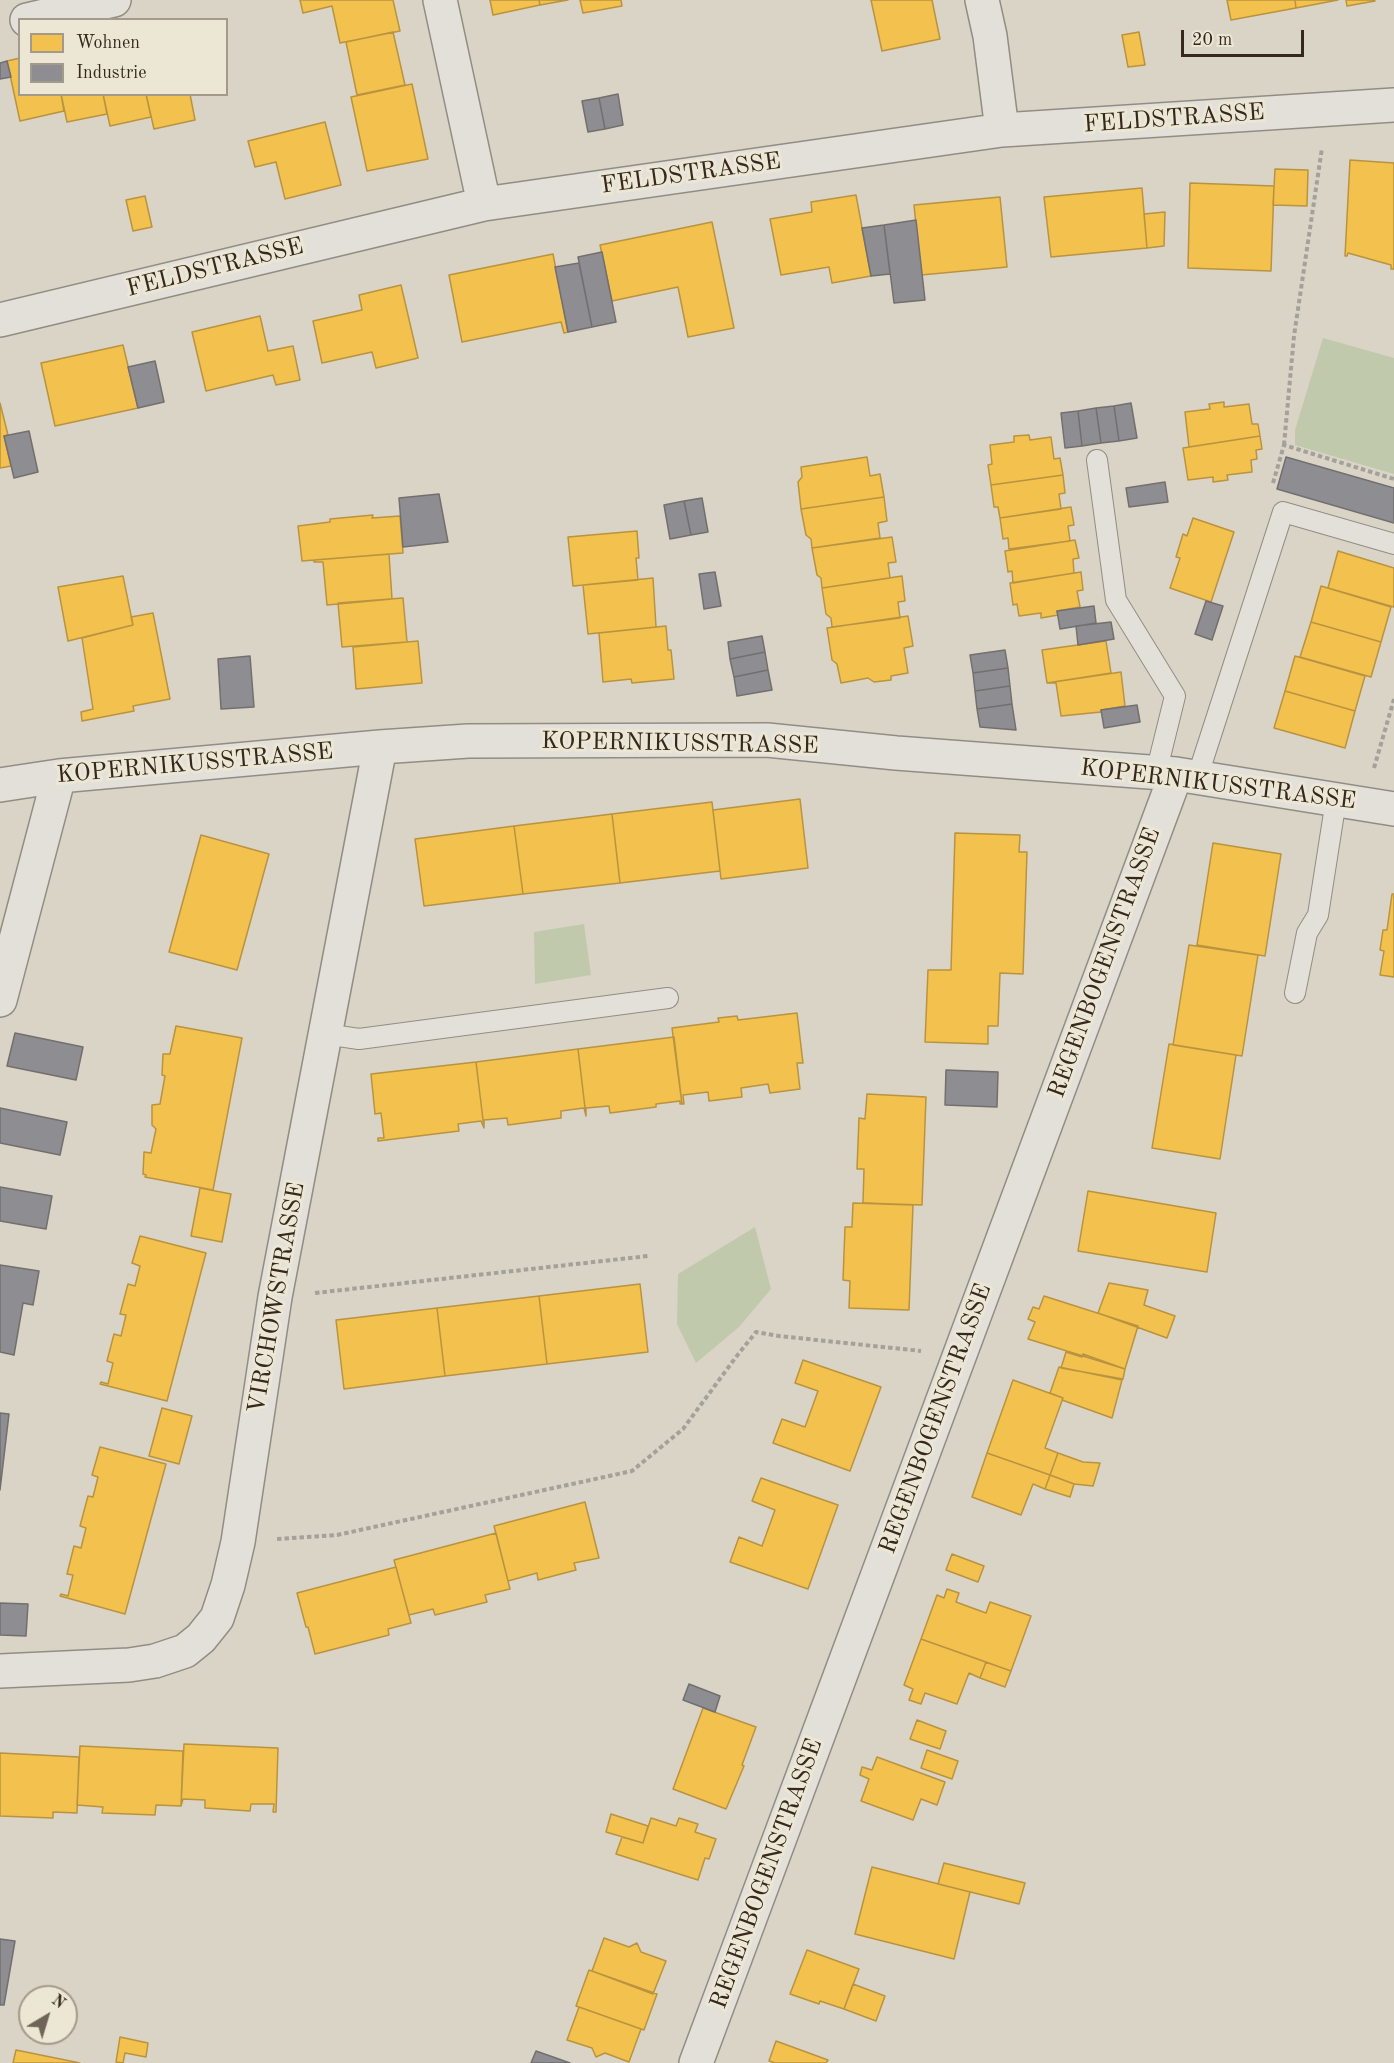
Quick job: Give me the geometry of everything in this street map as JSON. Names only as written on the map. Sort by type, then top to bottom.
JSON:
[{"type":"street","points":[[36,18],[114,0]]},
{"type":"street","points":[[441,0],[484,204]]},
{"type":"street","points":[[982,0],[990,36],[1002,130]]},
{"type":"street","points":[[0,26],[18,22]]},
{"type":"street","name":"FELDSTRASSE","points":[[0,320],[484,204],[1002,130],[1394,105]]},
{"type":"street","name":"KOPERNIKUSSTRASSE","points":[[0,785],[58,776],[468,741],[767,740],[896,753],[1176,775],[1365,804]]},
{"type":"street","name":"VIRCHOWSTRASSE","points":[[0,1671],[129,1665],[155,1661],[185,1651],[201,1638],[217,1618],[228,1585],[238,1542],[275,1297],[380,747]]},
{"type":"street","name":"REGENBOGENSTRASSE","points":[[696,2063],[1176,775]]},
{"type":"street","points":[[0,1000],[58,776]]},
{"type":"lane","points":[[1097,460],[1116,600],[1175,696],[1176,775]]},
{"type":"lane","points":[[1176,775],[1283,512],[1394,544]]},
{"type":"lane","points":[[1295,993],[1307,933],[1318,915],[1365,804]]},
{"type":"lane","points":[[325,1034],[359,1039],[668,998]]},
{"type":"path","points":[[1283,512],[1270,494],[1284,446],[1294,336],[1326,109]]},
{"type":"path","points":[[1284,446],[1394,479]]},
{"type":"path","points":[[1365,804],[1394,699]]},
{"type":"path","points":[[275,1297],[648,1256]]},
{"type":"path","points":[[238,1542],[337,1535],[632,1471],[683,1430],[756,1332],[960,1355]]},
{"type":"green space","points":[[1323,338],[1394,358],[1394,474],[1295,445],[1295,430]]},
{"type":"green space","points":[[584,924],[591,975],[535,984],[534,932]]},
{"type":"green space","points":[[755,1227],[771,1289],[739,1327],[696,1363],[677,1324],[678,1274]]},
{"type":"building: Wohnen","points":[[300,0],[393,0],[400,31],[340,43],[332,6],[303,13]]},
{"type":"building: Wohnen","points":[[490,0],[539,0],[540,5],[493,15]]},
{"type":"building: Wohnen","points":[[539,0],[568,0],[540,5]]},
{"type":"building: Wohnen","points":[[580,0],[621,0],[622,6],[583,13]]},
{"type":"building: Wohnen","points":[[871,0],[932,0],[940,39],[882,51]]},
{"type":"building: Wohnen","points":[[1227,0],[1295,0],[1296,8],[1231,20]]},
{"type":"building: Wohnen","points":[[1295,0],[1338,0],[1296,8]]},
{"type":"building: Wohnen","points":[[1346,0],[1374,0],[1375,1],[1347,6]]},
{"type":"building: Wohnen","points":[[393,32],[405,85],[357,95],[346,42]]},
{"type":"building: Wohnen","points":[[1139,32],[1145,65],[1128,67],[1122,35]]},
{"type":"building: Wohnen","points":[[18,58],[18,96],[61,96],[64,111],[20,121],[7,61]]},
{"type":"building: Wohnen","points":[[412,84],[428,159],[367,171],[351,97]]},
{"type":"building: Wohnen","points":[[61,96],[103,96],[107,114],[67,122]]},
{"type":"building: Wohnen","points":[[103,96],[146,96],[151,117],[110,126]]},
{"type":"building: Wohnen","points":[[146,96],[190,96],[195,120],[154,129]]},
{"type":"building: Wohnen","points":[[325,122],[341,185],[285,199],[276,162],[255,167],[248,141]]},
{"type":"building: Wohnen","points":[[1350,160],[1394,163],[1394,269],[1391,269],[1391,265],[1348,253],[1345,256]]},
{"type":"building: Wohnen","points":[[1275,169],[1308,170],[1307,206],[1273,205]]},
{"type":"building: Wohnen","points":[[1190,183],[1274,186],[1271,271],[1188,268]]},
{"type":"building: Wohnen","points":[[1142,188],[1147,248],[1051,257],[1044,197]]},
{"type":"building: Wohnen","points":[[856,195],[871,276],[832,283],[829,267],[781,275],[770,219],[812,212],[811,202]]},
{"type":"building: Wohnen","points":[[145,196],[152,227],[133,231],[126,200]]},
{"type":"building: Wohnen","points":[[1000,197],[1007,267],[921,275],[914,205]]},
{"type":"building: Wohnen","points":[[1165,212],[1164,246],[1147,248],[1144,214]]},
{"type":"building: Wohnen","points":[[712,222],[734,328],[688,337],[678,287],[612,301],[600,245]]},
{"type":"building: Wohnen","points":[[553,254],[568,332],[564,333],[561,322],[462,342],[449,275]]},
{"type":"building: Wohnen","points":[[401,285],[418,358],[376,368],[372,352],[322,363],[313,321],[362,310],[359,295]]},
{"type":"building: Wohnen","points":[[260,316],[268,351],[293,346],[300,380],[276,385],[273,375],[206,391],[192,332]]},
{"type":"building: Wohnen","points":[[123,345],[138,408],[55,426],[41,363]]},
{"type":"building: Wohnen","points":[[1224,402],[1224,407],[1249,404],[1252,424],[1258,424],[1260,436],[1189,447],[1185,412],[1210,409],[1209,404]]},
{"type":"building: Wohnen","points":[[0,403],[8,435],[4,436],[11,466],[0,468]]},
{"type":"building: Wohnen","points":[[1029,435],[1030,440],[1051,437],[1054,459],[1060,458],[1063,475],[991,485],[988,465],[992,464],[990,445],[1014,442],[1014,436]]},
{"type":"building: Wohnen","points":[[1260,436],[1262,449],[1256,450],[1257,459],[1251,460],[1252,472],[1227,475],[1228,480],[1213,482],[1213,477],[1188,480],[1183,448]]},
{"type":"building: Wohnen","points":[[867,457],[870,476],[880,474],[884,497],[801,509],[798,482],[802,477],[801,467]]},
{"type":"building: Wohnen","points":[[1063,475],[1065,493],[1059,494],[1061,509],[1000,518],[998,507],[994,507],[991,485]]},
{"type":"building: Wohnen","points":[[884,497],[887,521],[878,523],[880,538],[812,548],[811,539],[806,535],[801,509]]},
{"type":"building: Wohnen","points":[[1071,507],[1074,525],[1068,526],[1070,541],[1009,549],[1008,538],[1003,539],[1000,518]]},
{"type":"building: Wohnen","points":[[373,515],[372,518],[400,516],[403,553],[302,561],[298,526],[330,522],[330,519]]},
{"type":"building: Wohnen","points":[[1193,518],[1234,532],[1211,602],[1170,588],[1180,558],[1176,557],[1183,534],[1187,536]]},
{"type":"building: Wohnen","points":[[637,531],[638,580],[573,586],[568,537]]},
{"type":"building: Wohnen","points":[[892,537],[896,562],[888,563],[890,578],[822,588],[812,548]]},
{"type":"building: Wohnen","points":[[1075,540],[1079,558],[1073,559],[1074,573],[1013,583],[1012,571],[1008,572],[1005,551]]},
{"type":"building: Wohnen","points":[[1338,551],[1394,568],[1394,607],[1328,588]]},
{"type":"building: Wohnen","points":[[389,554],[392,599],[327,605],[323,562],[314,562],[314,560]]},
{"type":"building: Wohnen","points":[[1081,572],[1083,590],[1077,591],[1080,607],[1057,611],[1058,615],[1041,618],[1041,613],[1019,616],[1017,604],[1013,605],[1010,583]]},
{"type":"building: Wohnen","points":[[123,576],[133,625],[68,641],[58,587]]},
{"type":"building: Wohnen","points":[[902,576],[905,601],[898,602],[900,618],[832,627],[831,618],[826,614],[822,588]]},
{"type":"building: Wohnen","points":[[653,578],[656,627],[588,634],[583,585]]},
{"type":"building: Wohnen","points":[[1321,586],[1391,607],[1381,642],[1311,622]]},
{"type":"building: Wohnen","points":[[403,598],[407,642],[342,647],[338,603]]},
{"type":"building: Wohnen","points":[[153,613],[170,699],[133,706],[134,711],[82,721],[81,712],[93,709],[82,638],[133,625],[131,617]]},
{"type":"building: Wohnen","points":[[908,616],[913,646],[904,648],[908,673],[891,676],[891,680],[874,682],[868,678],[841,683],[837,664],[832,660],[827,628]]},
{"type":"building: Wohnen","points":[[1311,622],[1381,642],[1371,677],[1300,657]]},
{"type":"building: Wohnen","points":[[666,626],[674,679],[632,683],[631,679],[603,682],[599,633]]},
{"type":"building: Wohnen","points":[[418,641],[422,683],[356,689],[353,647]]},
{"type":"building: Wohnen","points":[[1106,641],[1111,673],[1047,683],[1042,650]]},
{"type":"building: Wohnen","points":[[1295,656],[1365,676],[1355,711],[1285,691]]},
{"type":"building: Wohnen","points":[[1121,672],[1125,706],[1101,710],[1101,712],[1061,716],[1056,683],[1047,683]]},
{"type":"building: Wohnen","points":[[1285,691],[1355,711],[1345,748],[1274,728]]},
{"type":"building: Wohnen","points":[[800,799],[808,868],[721,879],[713,810]]},
{"type":"building: Wohnen","points":[[712,802],[720,871],[620,883],[612,814]]},
{"type":"building: Wohnen","points":[[612,814],[620,883],[523,894],[514,826]]},
{"type":"building: Wohnen","points":[[514,826],[523,894],[424,906],[415,839]]},
{"type":"building: Wohnen","points":[[955,833],[1020,835],[1019,852],[1027,852],[1023,974],[1000,973],[998,1026],[988,1026],[988,1044],[925,1042],[928,970],[951,970]]},
{"type":"building: Wohnen","points":[[201,835],[269,854],[237,970],[169,952]]},
{"type":"building: Wohnen","points":[[1213,843],[1281,854],[1265,956],[1197,945]]},
{"type":"building: Wohnen","points":[[1392,894],[1394,894],[1394,977],[1380,975],[1384,951],[1380,950],[1383,930],[1387,930]]},
{"type":"building: Wohnen","points":[[1189,945],[1258,955],[1242,1056],[1173,1045]]},
{"type":"building: Wohnen","points":[[797,1013],[803,1063],[797,1063],[800,1089],[770,1093],[768,1084],[741,1088],[742,1097],[709,1101],[708,1092],[683,1095],[684,1104],[682,1104],[672,1028],[719,1022],[718,1018],[737,1016],[738,1020]]},
{"type":"building: Wohnen","points":[[176,1026],[242,1038],[213,1190],[145,1177],[146,1175],[143,1174],[144,1152],[151,1153],[156,1129],[152,1125],[152,1105],[160,1104],[165,1076],[162,1075],[163,1054],[170,1054]]},
{"type":"building: Wohnen","points":[[674,1037],[682,1104],[680,1101],[656,1104],[656,1107],[610,1113],[609,1106],[586,1108],[586,1116],[578,1049]]},
{"type":"building: Wohnen","points":[[1169,1044],[1236,1055],[1220,1159],[1152,1148]]},
{"type":"building: Wohnen","points":[[578,1049],[586,1116],[584,1108],[561,1111],[561,1118],[508,1125],[507,1118],[484,1120],[484,1128],[476,1062]]},
{"type":"building: Wohnen","points":[[476,1062],[484,1128],[481,1121],[458,1124],[459,1131],[378,1141],[378,1138],[384,1138],[381,1113],[375,1114],[371,1074]]},
{"type":"building: Wohnen","points":[[867,1094],[926,1097],[922,1205],[863,1203],[864,1169],[857,1169],[859,1118],[865,1119]]},
{"type":"building: Wohnen","points":[[200,1188],[231,1194],[222,1242],[191,1236]]},
{"type":"building: Wohnen","points":[[1088,1191],[1216,1213],[1207,1272],[1078,1251]]},
{"type":"building: Wohnen","points":[[853,1203],[913,1205],[909,1310],[849,1308],[850,1281],[843,1280],[845,1227],[852,1227]]},
{"type":"building: Wohnen","points":[[140,1236],[206,1253],[167,1401],[100,1384],[101,1382],[108,1384],[113,1363],[107,1361],[114,1334],[121,1336],[126,1315],[120,1314],[128,1284],[135,1286],[140,1266],[132,1263]]},
{"type":"building: Wohnen","points":[[1109,1283],[1148,1290],[1144,1305],[1175,1316],[1167,1338],[1098,1313]]},
{"type":"building: Wohnen","points":[[640,1284],[648,1352],[547,1364],[539,1296]]},
{"type":"building: Wohnen","points":[[539,1296],[547,1364],[445,1376],[437,1308]]},
{"type":"building: Wohnen","points":[[1044,1296],[1138,1326],[1125,1369],[1028,1339],[1035,1322],[1028,1319],[1033,1307],[1039,1309]]},
{"type":"building: Wohnen","points":[[437,1308],[445,1376],[344,1389],[336,1320]]},
{"type":"building: Wohnen","points":[[1066,1352],[1082,1357],[1083,1354],[1125,1369],[1123,1379],[1061,1368]]},
{"type":"building: Wohnen","points":[[803,1360],[881,1387],[850,1471],[773,1443],[782,1419],[805,1427],[818,1391],[795,1383]]},
{"type":"building: Wohnen","points":[[1059,1367],[1122,1380],[1112,1418],[1062,1400],[1063,1398],[1050,1393]]},
{"type":"building: Wohnen","points":[[1013,1380],[1063,1398],[1045,1448],[1058,1453],[1050,1475],[987,1453]]},
{"type":"building: Wohnen","points":[[162,1408],[192,1416],[179,1464],[149,1456]]},
{"type":"building: Wohnen","points":[[100,1447],[166,1464],[125,1614],[60,1596],[61,1594],[68,1596],[73,1575],[67,1574],[74,1546],[81,1548],[86,1528],[80,1526],[88,1496],[93,1497],[98,1477],[92,1475]]},
{"type":"building: Wohnen","points":[[987,1453],[1050,1475],[1045,1489],[1033,1484],[1021,1515],[972,1497]]},
{"type":"building: Wohnen","points":[[1058,1453],[1083,1462],[1100,1463],[1093,1486],[1074,1484],[1050,1475]]},
{"type":"building: Wohnen","points":[[1050,1475],[1074,1484],[1070,1497],[1045,1489]]},
{"type":"building: Wohnen","points":[[761,1478],[838,1505],[808,1589],[730,1562],[739,1537],[762,1546],[775,1510],[752,1501]]},
{"type":"building: Wohnen","points":[[585,1502],[599,1558],[574,1563],[576,1570],[538,1580],[537,1573],[508,1581],[494,1526]]},
{"type":"building: Wohnen","points":[[496,1533],[510,1589],[485,1595],[487,1602],[435,1615],[433,1609],[409,1615],[394,1560]]},
{"type":"building: Wohnen","points":[[952,1554],[984,1566],[978,1582],[946,1570]]},
{"type":"building: Wohnen","points":[[396,1567],[411,1623],[388,1629],[389,1635],[315,1654],[297,1593]]},
{"type":"building: Wohnen","points":[[947,1589],[959,1593],[956,1602],[986,1613],[990,1602],[1031,1616],[1011,1671],[921,1639],[937,1595],[944,1598]]},
{"type":"building: Wohnen","points":[[921,1639],[986,1662],[980,1678],[969,1673],[957,1704],[925,1693],[921,1704],[909,1700],[913,1689],[904,1685]]},
{"type":"building: Wohnen","points":[[986,1662],[1011,1671],[1005,1687],[980,1678]]},
{"type":"building: Wohnen","points":[[703,1708],[756,1727],[742,1765],[744,1766],[726,1809],[673,1789]]},
{"type":"building: Wohnen","points":[[917,1720],[946,1731],[940,1749],[910,1739]]},
{"type":"building: Wohnen","points":[[184,1744],[278,1748],[276,1812],[273,1812],[274,1804],[251,1804],[250,1811],[205,1808],[205,1800],[183,1799],[181,1806]]},
{"type":"building: Wohnen","points":[[80,1746],[183,1751],[181,1806],[156,1805],[155,1815],[102,1813],[103,1807],[77,1805]]},
{"type":"building: Wohnen","points":[[927,1750],[958,1761],[952,1779],[921,1768]]},
{"type":"building: Wohnen","points":[[0,1753],[79,1757],[77,1813],[53,1812],[53,1818],[0,1816]]},
{"type":"building: Wohnen","points":[[877,1757],[945,1782],[937,1805],[921,1799],[913,1820],[861,1801],[869,1779],[860,1775],[862,1767],[872,1770]]},
{"type":"building: Wohnen","points":[[611,1814],[648,1826],[643,1843],[606,1832]]},
{"type":"building: Wohnen","points":[[651,1818],[676,1826],[679,1818],[698,1824],[695,1832],[716,1839],[709,1859],[705,1858],[698,1880],[616,1854],[622,1837],[643,1843]]},
{"type":"building: Wohnen","points":[[944,1863],[1025,1883],[1019,1904],[938,1884]]},
{"type":"building: Wohnen","points":[[872,1867],[970,1892],[954,1959],[855,1934]]},
{"type":"building: Wohnen","points":[[604,1938],[629,1947],[637,1943],[641,1952],[666,1961],[653,1994],[592,1971]]},
{"type":"building: Wohnen","points":[[807,1950],[859,1969],[844,2009],[820,2001],[819,2004],[790,1994]]},
{"type":"building: Wohnen","points":[[589,1970],[657,1994],[644,2030],[576,2006]]},
{"type":"building: Wohnen","points":[[853,1984],[885,1996],[876,2021],[844,2009]]},
{"type":"building: Wohnen","points":[[579,2007],[641,2029],[629,2062],[605,2053],[596,2057],[592,2048],[567,2040]]},
{"type":"building: Wohnen","points":[[120,2037],[148,2043],[146,2057],[125,2053],[123,2063],[116,2062]]},
{"type":"building: Wohnen","points":[[776,2041],[828,2060],[826,2063],[769,2061]]},
{"type":"building: Wohnen","points":[[16,2050],[80,2063],[13,2063]]},
{"type":"building: Industrie","points":[[7,61],[11,77],[0,79],[0,63]]},
{"type":"building: Industrie","points":[[618,94],[623,125],[605,129],[599,98]]},
{"type":"building: Industrie","points":[[599,98],[605,129],[588,132],[582,101]]},
{"type":"building: Industrie","points":[[916,220],[925,300],[894,303],[884,225]]},
{"type":"building: Industrie","points":[[884,225],[890,274],[871,276],[862,228]]},
{"type":"building: Industrie","points":[[602,252],[616,322],[592,327],[578,257]]},
{"type":"building: Industrie","points":[[579,263],[592,327],[568,332],[555,267]]},
{"type":"building: Industrie","points":[[155,361],[164,402],[138,408],[128,367]]},
{"type":"building: Industrie","points":[[1131,403],[1137,438],[1119,441],[1114,406]]},
{"type":"building: Industrie","points":[[1114,406],[1119,441],[1101,443],[1096,408]]},
{"type":"building: Industrie","points":[[1096,408],[1101,443],[1082,446],[1078,411]]},
{"type":"building: Industrie","points":[[1078,411],[1082,446],[1065,448],[1061,413]]},
{"type":"building: Industrie","points":[[29,431],[38,472],[14,478],[4,436]]},
{"type":"building: Industrie","points":[[1286,457],[1394,488],[1394,523],[1277,489]]},
{"type":"building: Industrie","points":[[1165,482],[1168,502],[1129,507],[1126,488]]},
{"type":"building: Industrie","points":[[439,494],[448,542],[403,547],[399,498]]},
{"type":"building: Industrie","points":[[702,498],[708,532],[691,535],[684,501]]},
{"type":"building: Industrie","points":[[684,501],[691,535],[670,539],[664,505]]},
{"type":"building: Industrie","points":[[715,572],[721,606],[704,609],[699,574]]},
{"type":"building: Industrie","points":[[1206,601],[1223,606],[1212,640],[1195,634]]},
{"type":"building: Industrie","points":[[1094,606],[1096,623],[1060,629],[1057,611]]},
{"type":"building: Industrie","points":[[1111,622],[1114,639],[1078,645],[1076,626]]},
{"type":"building: Industrie","points":[[762,636],[765,652],[730,659],[728,642]]},
{"type":"building: Industrie","points":[[1005,650],[1008,668],[973,673],[970,655]]},
{"type":"building: Industrie","points":[[765,652],[768,670],[734,677],[730,659]]},
{"type":"building: Industrie","points":[[250,656],[254,707],[221,709],[218,659]]},
{"type":"building: Industrie","points":[[1008,668],[1010,686],[975,691],[973,673]]},
{"type":"building: Industrie","points":[[768,670],[772,690],[737,696],[734,677]]},
{"type":"building: Industrie","points":[[1010,686],[1012,704],[977,709],[975,691]]},
{"type":"building: Industrie","points":[[1012,704],[1016,730],[980,727],[977,709]]},
{"type":"building: Industrie","points":[[1137,705],[1140,722],[1104,728],[1101,710]]},
{"type":"building: Industrie","points":[[15,1033],[83,1047],[76,1080],[7,1066]]},
{"type":"building: Industrie","points":[[946,1070],[998,1072],[997,1107],[945,1105]]},
{"type":"building: Industrie","points":[[0,1108],[67,1122],[60,1155],[0,1143]]},
{"type":"building: Industrie","points":[[0,1187],[52,1196],[46,1229],[0,1221]]},
{"type":"building: Industrie","points":[[0,1265],[39,1271],[33,1305],[23,1303],[14,1355],[0,1352]]},
{"type":"building: Industrie","points":[[0,1413],[9,1414],[0,1490]]},
{"type":"building: Industrie","points":[[0,1603],[28,1604],[26,1636],[0,1635]]},
{"type":"building: Industrie","points":[[689,1684],[720,1696],[715,1712],[683,1700]]},
{"type":"building: Industrie","points":[[0,1939],[15,1941],[4,2005],[0,2005]]},
{"type":"building: Industrie","points":[[536,2051],[570,2063],[531,2063]]}]
